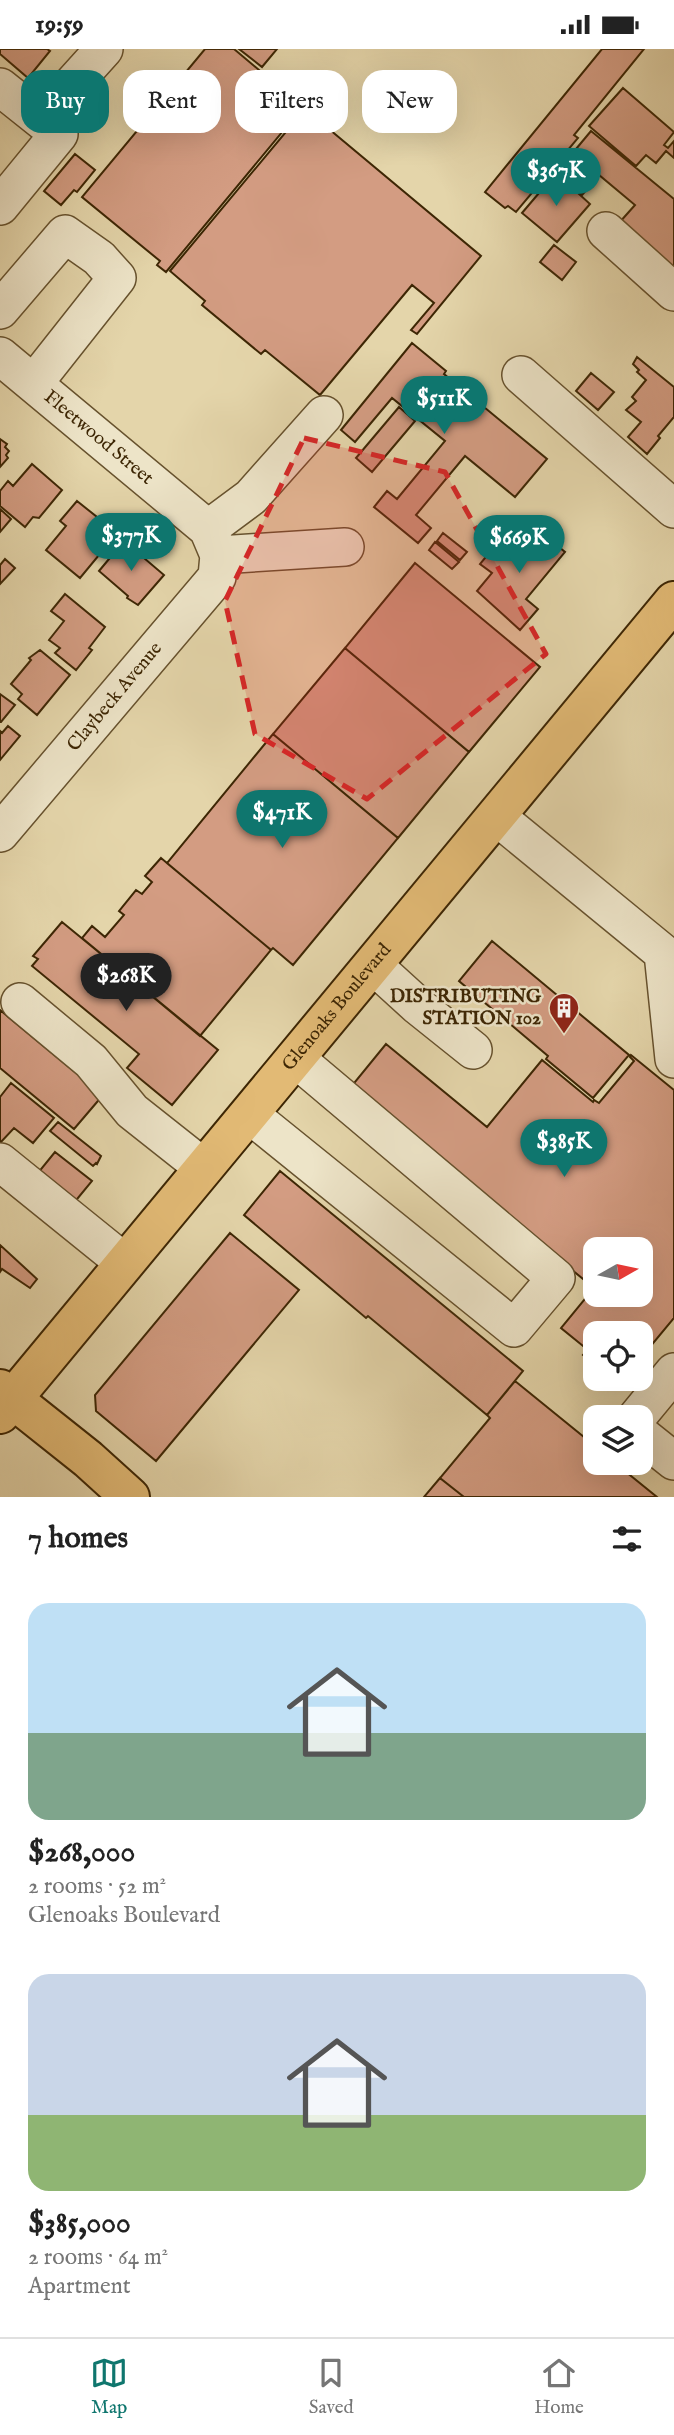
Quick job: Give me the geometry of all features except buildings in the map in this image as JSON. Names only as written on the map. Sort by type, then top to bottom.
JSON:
[{"type":"main road","name":"Glenoaks Boulevard","points":[[4,1401],[125,1263],[496,815],[671,611]]},
{"type":"main road","points":[[4,1401],[88,1459],[130,1497]]},
{"type":"street","points":[[85,70],[104,49]]},
{"type":"street","points":[[0,87],[21,103]]},
{"type":"street","points":[[0,206],[58,133]]},
{"type":"street","points":[[606,231],[674,292]]},
{"type":"street","points":[[0,310],[65,234],[99,258],[117,278],[34,383]]},
{"type":"street","name":"Fleetwood Street","points":[[0,356],[214,542]]},
{"type":"street","points":[[521,376],[674,509]]},
{"type":"street","points":[[214,542],[324,415]]},
{"type":"street","points":[[214,542],[345,547]]},
{"type":"street","name":"Claybeck Avenue","points":[[0,833],[217,577],[214,542]]},
{"type":"street","points":[[496,815],[668,940],[674,1059]]},
{"type":"street","points":[[373,965],[473,1050]]},
{"type":"street","points":[[20,1002],[90,1061],[132,1111],[204,1168]]},
{"type":"street","points":[[249,1114],[514,1328],[556,1278],[295,1058]]},
{"type":"street","points":[[0,1162],[125,1263]]},
{"type":"street","points":[[647,1405],[674,1372]]},
{"type":"street","points":[[653,1444],[674,1461]]},
{"type":"highlighted area","points":[[304,438],[445,472],[546,654],[367,799],[255,734],[225,601]]},
{"type":"place","name":"DISTRIBUTING STATION 102","points":[[564,1035]]}]
